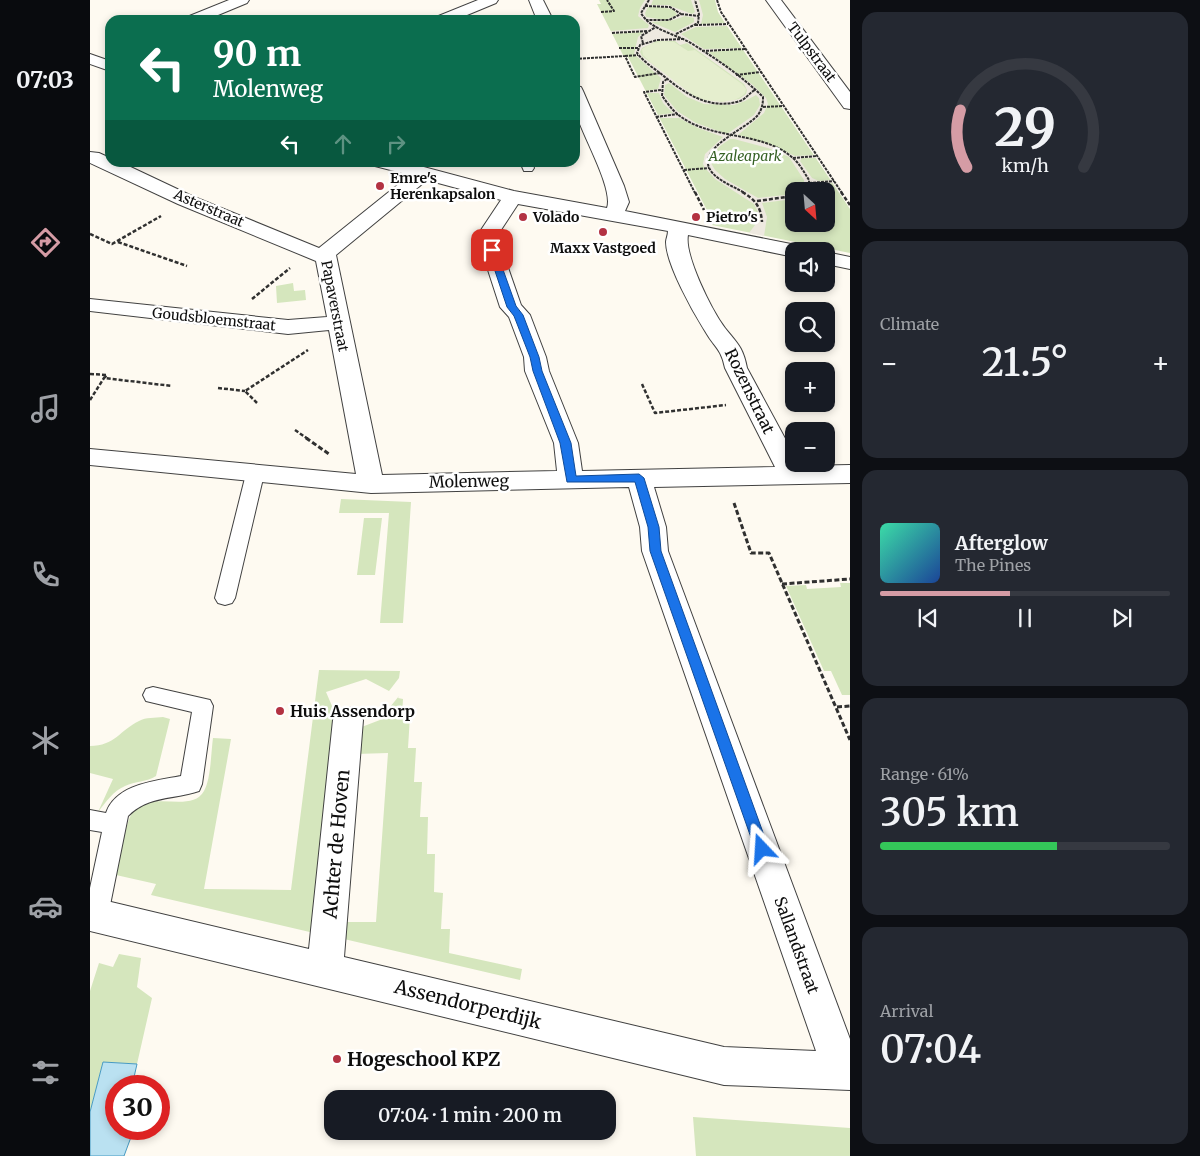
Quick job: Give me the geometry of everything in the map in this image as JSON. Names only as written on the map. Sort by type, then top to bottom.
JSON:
[{"type":"street","points":[[204,15],[242,0]]},
{"type":"street","points":[[454,15],[491,0]]},
{"type":"street","points":[[536,0],[543,15]]},
{"type":"street","name":"Tulpstraat","points":[[773,0],[850,104]]},
{"type":"street","points":[[580,103],[615,186],[619,202],[614,215]]},
{"type":"street","name":"Asterstraat","points":[[122,167],[188,200],[326,258]]},
{"type":"street","points":[[399,167],[513,197],[537,198],[785,249]]},
{"type":"street","name":"Papaverstraat","points":[[371,484],[325,254],[423,174]]},
{"type":"street","points":[[513,197],[487,236],[511,307],[518,315],[535,357],[537,371],[566,443],[571,479]]},
{"type":"street","name":"Rozenstraat","points":[[679,227],[676,243],[684,271],[716,331],[726,342],[734,357],[736,368],[792,475]]},
{"type":"street","points":[[835,260],[850,263]]},
{"type":"street","name":"Goudsbloemstraat","points":[[90,305],[288,327],[338,322]]},
{"type":"street","name":"Molenweg","points":[[90,457],[371,484],[850,474]]},
{"type":"street","name":"Sallandstraat","points":[[639,478],[653,527],[655,551],[846,1072]]},
{"type":"street","name":"Achter de Hoven","points":[[325,969],[348,720]]},
{"type":"street","name":"Assendorperdijk","points":[[92,919],[325,969],[724,1066],[846,1072]]},
{"type":"lane","points":[[225,598],[255,474]]},
{"type":"lane","points":[[92,919],[118,811],[130,799],[151,791],[191,784],[204,706],[152,695]]},
{"type":"lane","points":[[90,820],[116,825]]},
{"type":"path","points":[[601,12],[614,11],[607,0]]},
{"type":"path","points":[[649,0],[641,13],[645,20],[656,27],[685,39],[763,97],[763,107],[752,120],[710,153],[707,161],[709,168],[722,180],[756,201],[762,210],[762,223]]},
{"type":"path","points":[[695,0],[699,16],[696,25]]},
{"type":"path","points":[[717,0],[721,12],[850,205]]},
{"type":"path","points":[[645,6],[670,7],[681,14],[699,16]]},
{"type":"path","points":[[645,20],[667,20],[678,18],[681,14]]},
{"type":"path","points":[[676,34],[696,25],[729,24]]},
{"type":"path","points":[[644,43],[640,39],[648,31],[656,27]]},
{"type":"path","points":[[612,32],[648,31]]},
{"type":"path","points":[[619,48],[638,48],[644,43],[664,39],[685,39]]},
{"type":"path","points":[[638,48],[638,55]]},
{"type":"path","points":[[702,51],[745,48]]},
{"type":"path","points":[[580,59],[638,55],[689,96],[714,104],[741,101],[755,90]]},
{"type":"path","points":[[624,56],[635,77],[660,73]]},
{"type":"path","points":[[735,75],[761,72]]},
{"type":"path","points":[[667,79],[663,82],[661,90],[664,100],[678,114],[698,126],[768,146],[793,158],[817,156]]},
{"type":"path","points":[[661,90],[644,92],[706,213]]},
{"type":"path","points":[[763,107],[784,106]]},
{"type":"path","points":[[656,117],[678,114]]},
{"type":"path","points":[[793,158],[809,182],[834,181]]},
{"type":"path","points":[[684,170],[709,168]]},
{"type":"path","points":[[756,201],[785,197]]},
{"type":"path","points":[[90,234],[112,244],[188,200]]},
{"type":"path","points":[[117,241],[187,266]]},
{"type":"path","points":[[259,301],[250,300],[290,267]]},
{"type":"path","points":[[245,391],[310,348]]},
{"type":"path","points":[[90,374],[107,376],[90,400]]},
{"type":"path","points":[[104,378],[172,386]]},
{"type":"path","points":[[642,384],[654,413],[754,402]]},
{"type":"path","points":[[218,388],[245,391],[257,403]]},
{"type":"path","points":[[295,430],[334,457]]},
{"type":"path","points":[[725,476],[751,553],[769,553],[850,740]]},
{"type":"path","points":[[782,584],[850,579]]},
{"type":"path","points":[[837,707],[850,706]]},
{"type":"green space","name":"Azaleapark","points":[[599,0],[715,0],[718,12],[725,23],[832,182],[785,182],[785,232],[835,232],[835,187],[850,209],[850,253],[835,250],[835,242],[796,242],[712,225],[713,222],[640,80],[628,57],[623,55],[597,4],[601,4]]},
{"type":"green space","points":[[663,41],[674,42],[688,51],[695,50],[742,84],[746,89],[745,93],[735,100],[723,102],[703,99],[692,94],[669,78],[643,55],[642,49],[650,44]]},
{"type":"green space","points":[[293,283],[294,291],[305,290],[306,300],[277,303],[276,286]]},
{"type":"green space","points":[[341,499],[411,502],[403,623],[380,623],[389,513],[339,513]]},
{"type":"green space","points":[[364,518],[382,518],[375,575],[357,575]]},
{"type":"green space","points":[[840,583],[850,583],[850,695],[842,695],[831,671],[824,671],[786,586],[806,585],[807,589],[841,587]]},
{"type":"green space","points":[[319,670],[400,671],[399,678],[389,691],[366,679],[326,692],[338,720],[314,933],[151,895],[156,884],[116,875],[131,815],[138,807],[147,803],[158,801],[179,802],[198,798],[204,791],[208,780],[213,738],[231,739],[204,889],[291,890]]},
{"type":"green space","points":[[399,696],[398,698],[403,699],[402,716],[410,716],[408,748],[416,748],[414,782],[422,782],[420,817],[428,817],[427,854],[435,854],[434,892],[443,893],[441,929],[450,929],[449,953],[522,969],[520,980],[344,939],[345,922],[376,922],[388,753],[356,754],[359,728],[393,715],[390,707]]},
{"type":"green space","points":[[163,717],[170,719],[156,776],[121,788],[110,797],[98,812],[113,779],[90,773],[90,746],[106,743],[142,720]]},
{"type":"green space","points":[[119,954],[141,958],[137,987],[152,998],[137,1064],[103,1062],[90,1112],[90,991],[99,963],[113,967]]},
{"type":"green space","points":[[693,1117],[850,1128],[850,1156],[696,1156]]},
{"type":"shaded area","points":[[645,0],[653,0],[651,5],[668,5],[692,14],[695,12],[691,0],[699,0],[703,15],[701,24],[725,23],[727,26],[696,27],[681,34],[704,49],[742,48],[708,52],[753,85],[766,98],[768,104],[764,113],[738,135],[771,145],[795,156],[814,155],[816,158],[802,158],[800,161],[812,178],[819,181],[831,180],[832,182],[804,182],[789,157],[768,148],[730,139],[713,154],[711,163],[715,170],[725,179],[758,198],[785,195],[785,200],[762,203],[767,217],[764,236],[749,233],[758,221],[758,212],[754,204],[715,179],[703,164],[705,154],[723,137],[698,128],[679,118],[660,118],[658,115],[673,113],[663,103],[659,93],[647,93],[646,91],[658,89],[661,78],[634,54],[638,37],[643,32],[612,34],[611,31],[648,28],[649,25],[638,16]],"holes":[[[656,6],[671,9],[677,15],[665,20],[646,17],[645,13],[648,7]],[[685,16],[694,18],[694,22],[675,32],[651,22],[674,20]],[[657,41],[675,41],[680,45],[687,43],[744,84],[747,90],[746,94],[739,99],[722,102],[705,100],[694,96],[642,56],[640,52],[642,48]],[[669,83],[687,97],[704,104],[734,105],[756,95],[759,98],[760,105],[754,115],[727,134],[696,123],[677,111],[664,95],[665,85]]]},
{"type":"water","points":[[103,1062],[137,1064],[134,1075],[105,1075],[105,1140],[130,1140],[124,1156],[90,1156],[90,1112]]},
{"type":"place","name":"Emre's Herenkapsalon","points":[[380,186]]},
{"type":"place","name":"Volado","points":[[523,217]]},
{"type":"place","name":"Pietro's","points":[[696,217]]},
{"type":"place","name":"Maxx Vastgoed","points":[[603,232]]},
{"type":"place","name":"Huis Assendorp","points":[[280,711]]},
{"type":"place","name":"Hogeschool KPZ","points":[[337,1059]]},
{"type":"route","points":[[492,250],[511,307],[518,315],[535,357],[537,371],[566,443],[571,479],[639,478],[653,527],[655,551],[762,849]]}]
